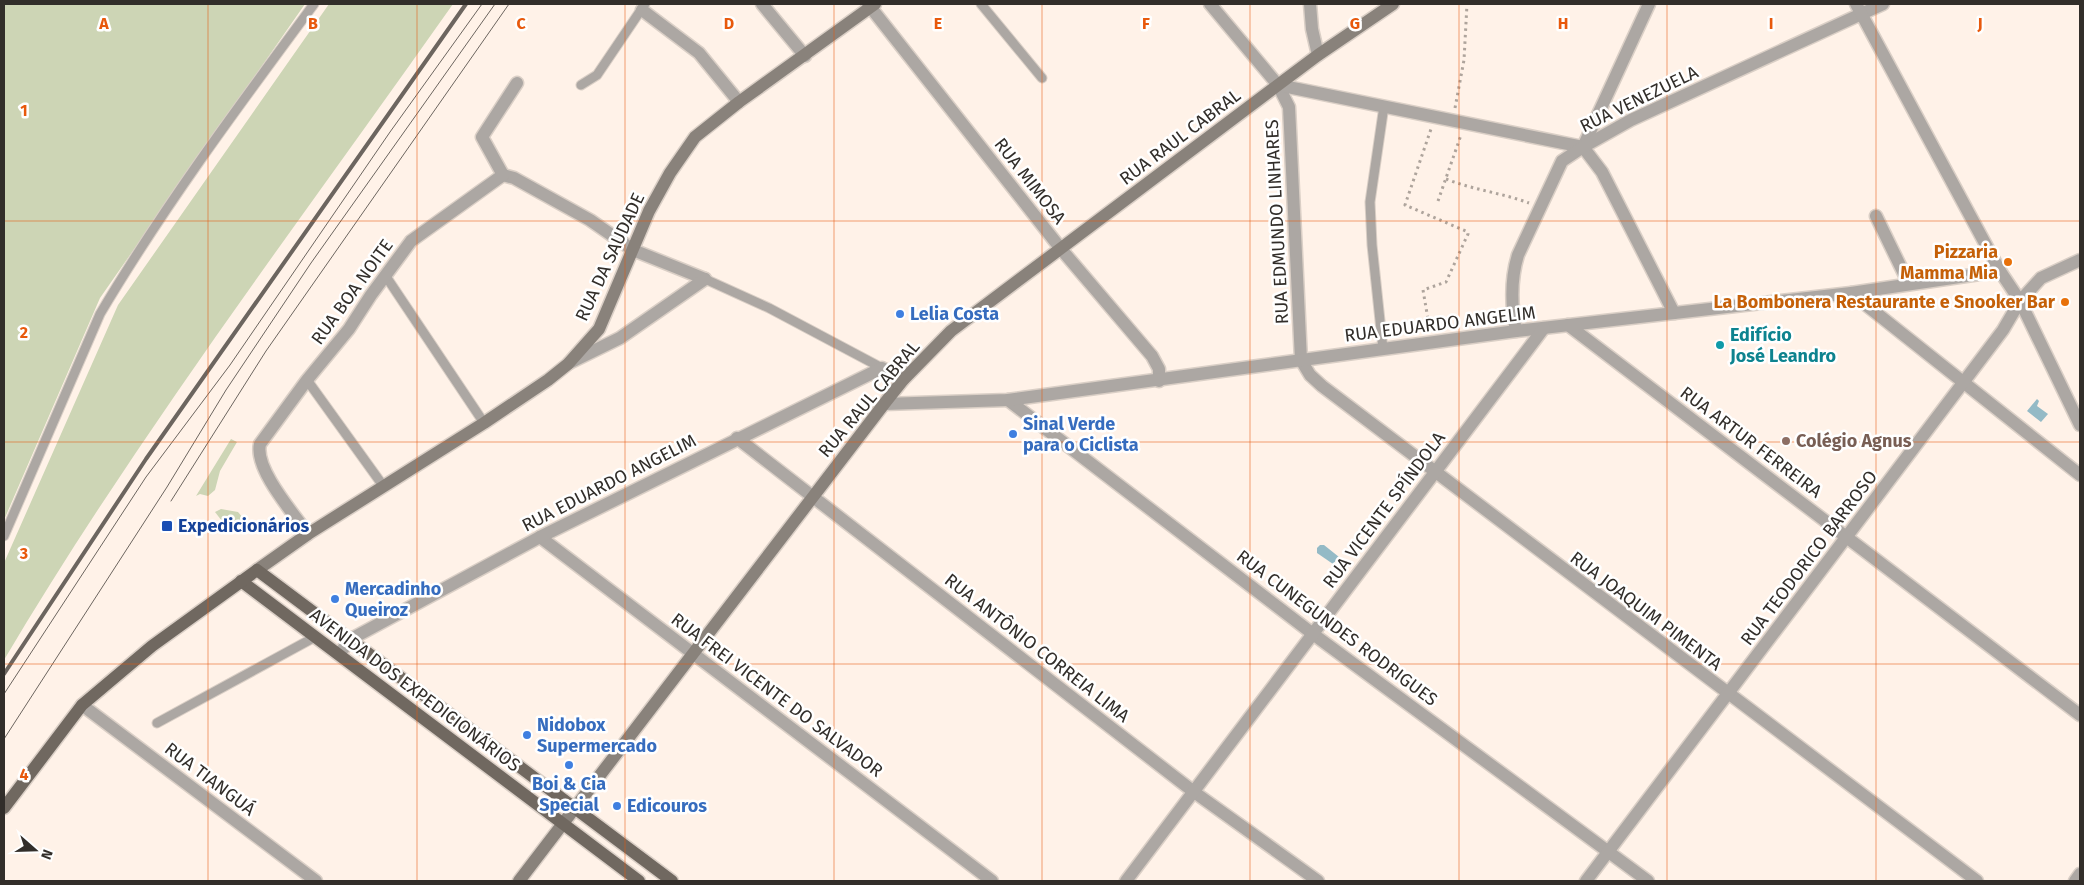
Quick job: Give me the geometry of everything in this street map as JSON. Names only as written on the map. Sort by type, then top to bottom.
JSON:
[{"type":"main road","name":"RUA RAUL CABRAL","points":[[519,881],[884,404],[903,380],[951,331],[1318,55],[1393,4]]},
{"type":"main road","name":"RUA DA SAUDADE","points":[[257,570],[308,534],[484,423],[548,380],[568,364],[599,329],[649,211],[670,173],[694,137],[871,5]]},
{"type":"main road","points":[[4,808],[82,705],[152,646],[257,570]]},
{"type":"main road","name":"AVENIDA DOS EXPEDICIONÁRIOS","points":[[257,570],[672,881]]},
{"type":"main road","name":"AVENIDA DOS EXPEDICIONÁRIOS","points":[[240,581],[639,881]]},
{"type":"street","points":[[762,4],[805,56]]},
{"type":"street","name":"RUA EDMUNDO LINHARES","points":[[1210,4],[1278,85],[1289,106],[1301,360]]},
{"type":"street","points":[[1310,4],[1312,29],[1318,55]]},
{"type":"street","points":[[1516,331],[1511,308],[1513,270],[1562,161],[1583,147],[1649,4]]},
{"type":"street","name":"RUA VENEZUELA","points":[[1278,85],[1583,147],[1630,120],[1859,9],[1883,4]]},
{"type":"street","name":"RUA MIMOSA","points":[[871,5],[1061,249],[1152,356],[1159,369],[1159,380]]},
{"type":"street","points":[[644,7],[699,53],[739,102]]},
{"type":"street","points":[[1859,9],[2000,271],[2020,301],[2080,425]]},
{"type":"street","points":[[517,83],[482,137],[503,175],[514,178],[590,220],[633,250],[705,279]]},
{"type":"street","points":[[1583,147],[1602,172],[1674,313]]},
{"type":"street","name":"RUA BOA NOITE","points":[[308,534],[265,472],[260,457],[260,444],[349,329],[411,241],[503,175]]},
{"type":"street","points":[[1876,216],[1909,284]]},
{"type":"street","points":[[2020,301],[2041,278],[2080,260]]},
{"type":"street","name":"RUA EDUARDO ANGELIM","points":[[884,404],[1008,400],[1516,331],[1851,293],[2000,271]]},
{"type":"street","points":[[568,364],[620,338],[705,279]]},
{"type":"street","points":[[1851,293],[2080,475]]},
{"type":"street","name":"RUA TEODORICO BARROSO","points":[[1586,881],[2003,330],[2020,301]]},
{"type":"street","name":"RUA ARTUR FERREIRA","points":[[1568,325],[2080,715]]},
{"type":"street","name":"RUA VICENTE SPÍNDOLA","points":[[1126,881],[1544,328]]},
{"type":"street","name":"RUA JOAQUIM PIMENTA","points":[[1301,360],[1310,374],[1322,386],[1728,695],[1977,881]]},
{"type":"street","points":[[882,368],[903,380]]},
{"type":"street","name":"RUA EDUARDO ANGELIM","points":[[339,654],[351,639],[540,536],[882,368]]},
{"type":"street","name":"RUA CUNEGUNDES RODRIGUES","points":[[1008,400],[1313,634],[1648,881]]},
{"type":"street","name":"RUA ANTÔNIO CORREIA LIMA","points":[[738,438],[1194,792],[1318,881]]},
{"type":"street","name":"RUA FREI VICENTE DO SALVADOR","points":[[540,536],[992,881]]},
{"type":"street","name":"RUA TIANGUÁ","points":[[82,705],[316,881]]},
{"type":"street","points":[[2075,881],[2080,874]]},
{"type":"lane","points":[[4,536],[105,306],[199,165],[314,4]]},
{"type":"lane","points":[[981,4],[1042,78]]},
{"type":"lane","points":[[581,85],[597,75],[644,7]]},
{"type":"lane","points":[[1383,349],[1372,245],[1370,202],[1384,106]]},
{"type":"lane","points":[[386,276],[484,423]]},
{"type":"lane","points":[[705,279],[769,308],[882,368]]},
{"type":"lane","points":[[308,380],[384,486]]},
{"type":"lane","points":[[157,723],[315,637]]},
{"type":"path","points":[[1438,201],[1446,179],[1458,122],[1467,4]]},
{"type":"path","points":[[1432,342],[1423,290],[1446,282],[1468,234],[1468,232],[1404,205],[1435,117]]},
{"type":"path","points":[[1446,179],[1472,189],[1504,194],[1540,207]]},
{"type":"green space","points":[[4,4],[305,4],[100,298],[4,520]]},
{"type":"green space","points":[[329,4],[453,4],[165,409],[56,575],[4,660],[4,563],[118,305]]},
{"type":"green space","points":[[231,439],[237,442],[220,471],[215,490],[208,496],[200,494],[196,496]]},
{"type":"green space","points":[[221,509],[238,512],[243,518],[233,526],[225,525],[215,512]]},
{"type":"water","points":[[2037,399],[2039,401],[2037,406],[2048,414],[2041,422],[2027,411]]},
{"type":"water","points":[[1320,545],[1324,545],[1339,557],[1333,564],[1317,553],[1317,548]]},
{"type":"tram line","points":[[4,694],[146,477],[230,365],[390,132],[482,4]]},
{"type":"tram line","points":[[4,739],[167,487],[226,390],[311,263],[495,4]]},
{"type":"tram line","points":[[171,501],[266,351],[509,4]]},
{"type":"railway","points":[[4,674],[146,459],[466,4]]},
{"type":"place","name":"Pizzaria Mamma Mia","points":[[2008,262]]},
{"type":"place","name":"La Bombonera Restaurante e Snooker Bar","points":[[2065,302]]},
{"type":"place","name":"Lelia Costa","points":[[900,314]]},
{"type":"place","name":"Edifício José Leandro","points":[[1720,345]]},
{"type":"place","name":"Sinal Verde para o Ciclista","points":[[1013,434]]},
{"type":"place","name":"Colégio Agnus","points":[[1786,441]]},
{"type":"place","name":"Expedicionários","points":[[167,526]]},
{"type":"place","name":"Mercadinho Queiroz","points":[[335,599]]},
{"type":"place","name":"Nidobox Supermercado","points":[[527,735]]},
{"type":"place","name":"Boi & Cia Special","points":[[569,765]]},
{"type":"place","name":"Edicouros","points":[[617,806]]}]
